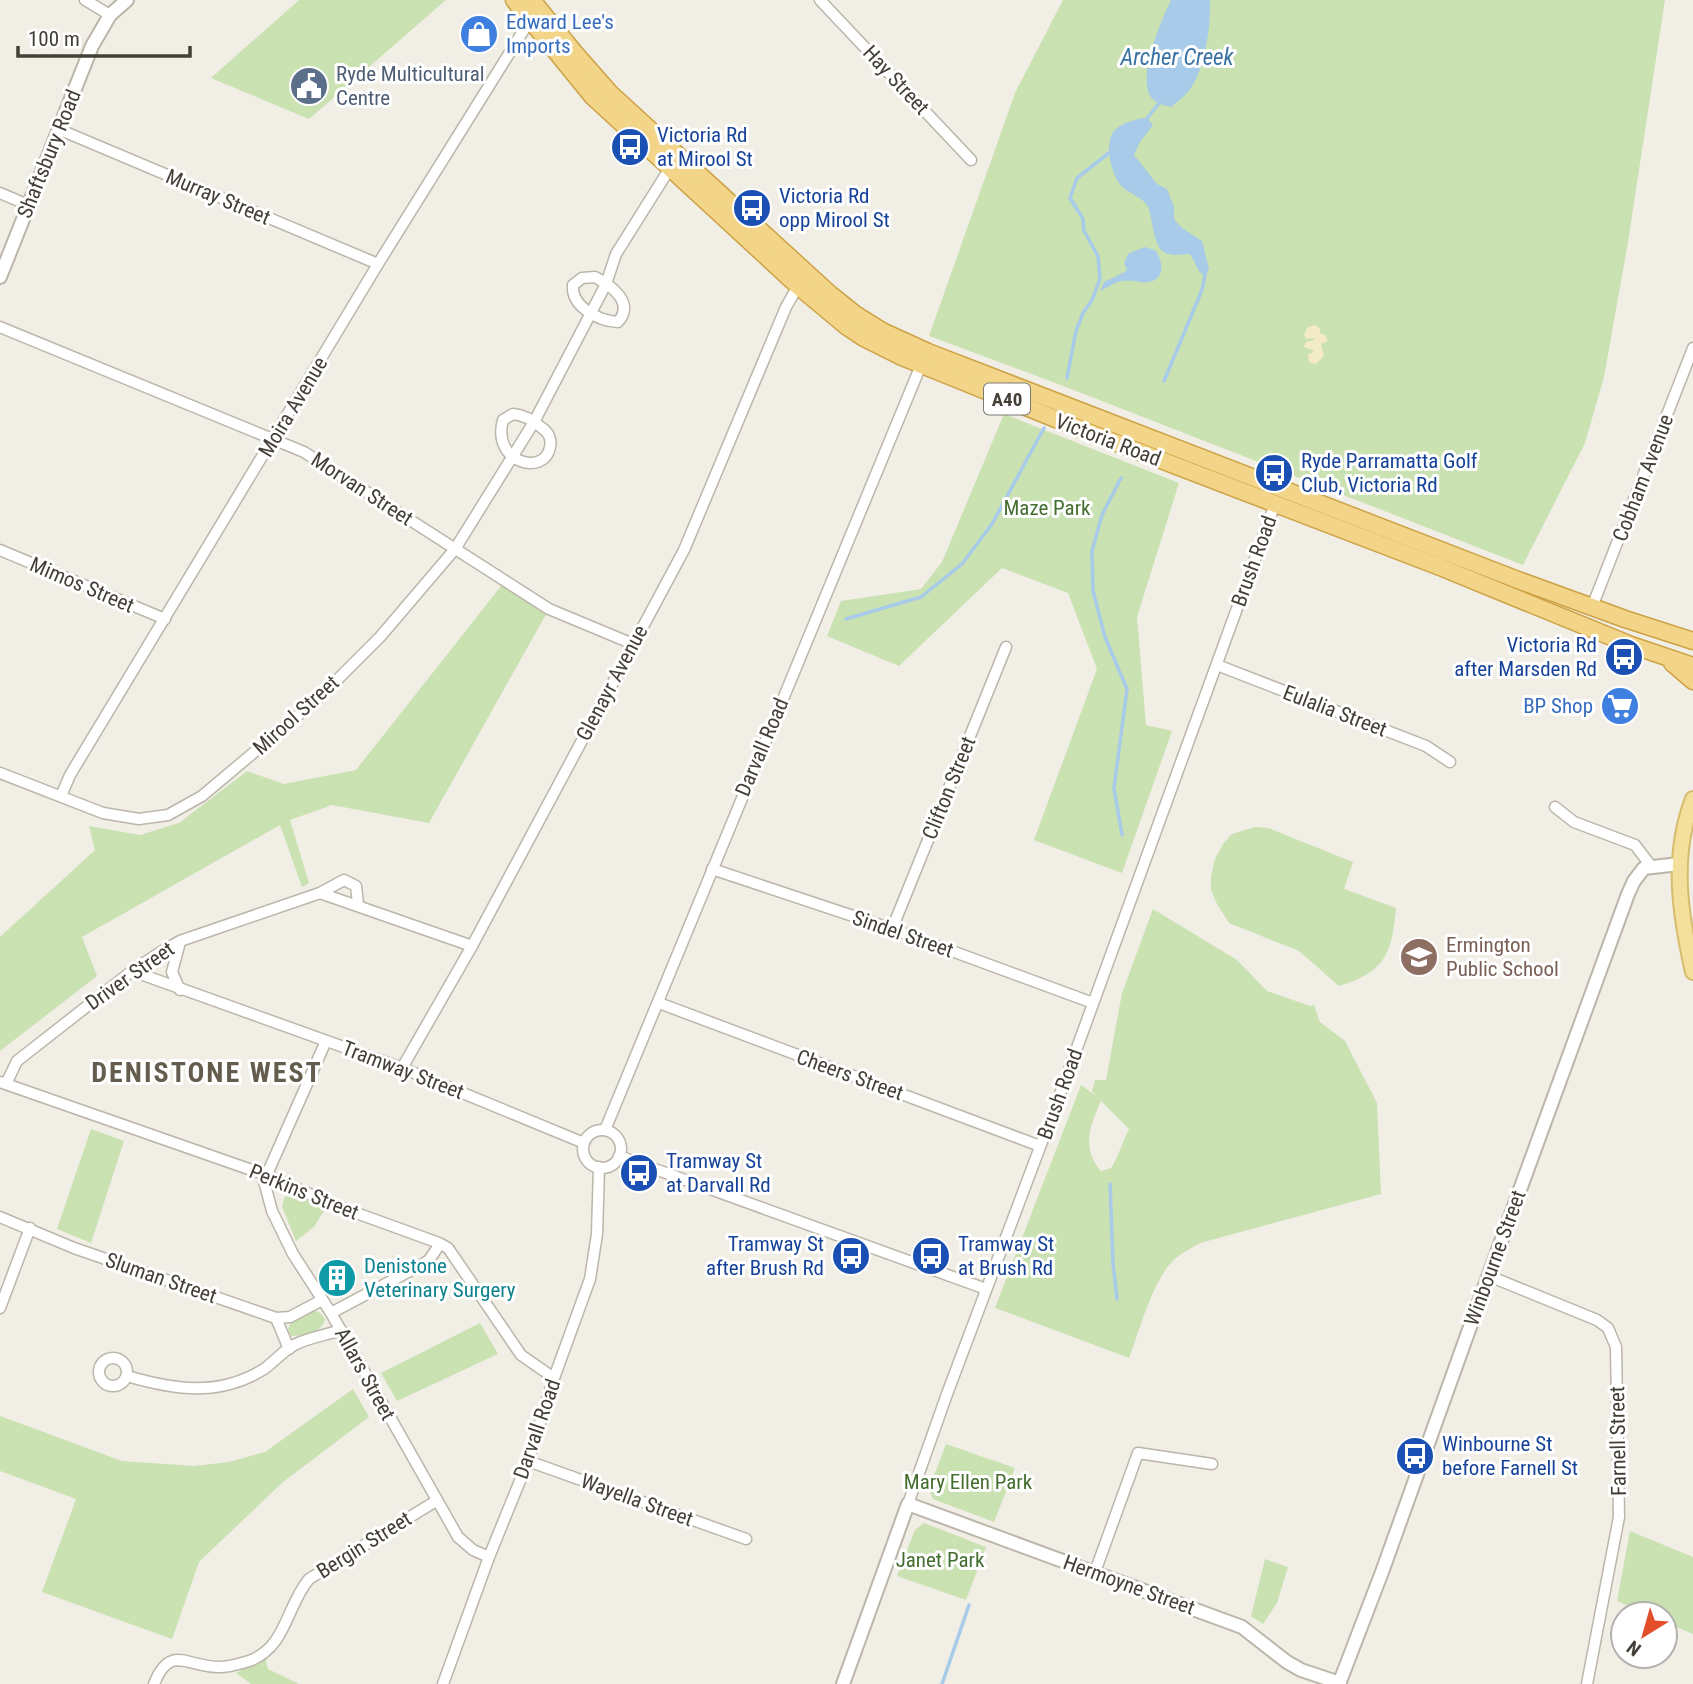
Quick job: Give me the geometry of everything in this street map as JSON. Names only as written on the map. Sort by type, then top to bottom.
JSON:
[{"type":"highway","name":"Victoria Road","points":[[514,0],[592,96],[798,286],[864,338],[921,365],[1093,434],[1667,659],[1693,666]]},
{"type":"highway","name":"Victoria Road","points":[[532,0],[611,94],[830,294],[884,332],[1114,425],[1592,607],[1693,640]]},
{"type":"highway","points":[[1667,659],[1693,681]]},
{"type":"main road","points":[[1693,799],[1682,836],[1679,864],[1684,929],[1693,972]]},
{"type":"street","points":[[85,0],[110,15]]},
{"type":"street","name":"Shaftsbury Road","points":[[0,277],[92,46],[110,15],[127,0]]},
{"type":"street","name":"Hay Street","points":[[820,0],[971,160]]},
{"type":"street","name":"Moira Avenue","points":[[61,796],[70,775],[378,264],[530,20]]},
{"type":"street","name":"Murray Street","points":[[58,129],[378,264]]},
{"type":"street","name":"Mirool Street","points":[[0,773],[103,813],[139,819],[168,815],[202,796],[321,696],[380,637],[455,549],[534,422],[606,284],[616,254],[670,168]]},
{"type":"street","points":[[0,193],[28,205]]},
{"type":"street","points":[[595,277],[619,293],[625,306],[624,315],[618,321],[609,321],[590,313],[577,303],[572,294],[573,285],[582,278],[595,277]]},
{"type":"street","name":"Glenayr Avenue","points":[[402,1068],[472,946],[684,550],[786,307],[798,286]]},
{"type":"street","name":"Morvan Street","points":[[0,327],[304,452],[549,609],[633,644]]},
{"type":"street","name":"Cobham Avenue","points":[[1592,607],[1693,348]]},
{"type":"street","name":"Darvall Road","points":[[604,1130],[659,1003],[921,365]]},
{"type":"street","points":[[513,414],[523,415],[534,422],[545,429],[551,441],[549,454],[541,461],[526,463],[512,457],[501,443],[499,432],[503,420],[513,414]]},
{"type":"street","name":"Brush Road","points":[[843,1684],[1275,504]]},
{"type":"street","name":"Mimos Street","points":[[0,550],[164,620]]},
{"type":"street","name":"Clifton Street","points":[[892,929],[1006,646]]},
{"type":"street","name":"Eulalia Street","points":[[1217,665],[1426,746],[1450,762]]},
{"type":"street","points":[[1555,807],[1574,822],[1635,845],[1651,866],[1679,864]]},
{"type":"street","name":"Winbourne Street","points":[[1340,1684],[1628,894],[1642,870],[1651,866]]},
{"type":"street","name":"Sindel Street","points":[[712,869],[892,929],[1093,1003]]},
{"type":"street","name":"Driver Street","points":[[3,1083],[17,1061],[132,971],[180,941],[320,892],[338,881],[348,881],[358,891],[358,904]]},
{"type":"street","points":[[320,892],[472,946]]},
{"type":"street","points":[[180,941],[172,972],[180,990]]},
{"type":"street","name":"Tramway Street","points":[[132,971],[402,1068],[584,1143]]},
{"type":"street","name":"Cheers Street","points":[[659,1003],[1041,1146]]},
{"type":"street","points":[[266,1175],[326,1041]]},
{"type":"street","name":"Perkins Street","points":[[3,1083],[266,1175],[337,1206],[448,1248],[521,1355],[554,1378]]},
{"type":"street","points":[[604,1130],[611,1132],[618,1139],[619,1156],[611,1165],[593,1165],[585,1157],[584,1143],[590,1134],[604,1130]]},
{"type":"street","points":[[619,1156],[986,1289]]},
{"type":"street","name":"Darvall Road","points":[[443,1684],[489,1557],[528,1461],[554,1378],[590,1279],[597,1234],[599,1167]]},
{"type":"street","name":"Allars Street","points":[[266,1175],[264,1181],[272,1211],[293,1254],[341,1331],[436,1501],[458,1537],[473,1550],[489,1557]]},
{"type":"street","name":"Sluman Street","points":[[0,1217],[74,1248],[275,1318]]},
{"type":"street","points":[[0,1308],[30,1228]]},
{"type":"street","points":[[331,1314],[423,1265],[440,1244]]},
{"type":"street","name":"Farnell Street","points":[[1489,1276],[1597,1320],[1608,1328],[1616,1347],[1619,1517],[1587,1684]]},
{"type":"street","points":[[289,1349],[275,1318],[290,1317],[322,1300]]},
{"type":"street","points":[[127,1376],[176,1389],[199,1389],[240,1382],[265,1368],[294,1345],[341,1331]]},
{"type":"street","points":[[1095,1572],[1138,1453],[1212,1464]]},
{"type":"street","name":"Wayella Street","points":[[528,1461],[746,1539]]},
{"type":"street","name":"Bergin Street","points":[[154,1684],[161,1668],[168,1661],[178,1659],[219,1668],[256,1658],[280,1635],[288,1622],[296,1597],[309,1579],[436,1501]]},
{"type":"street","name":"Hermoyne Street","points":[[908,1504],[1242,1627],[1287,1662],[1340,1684]]},
{"type":"green space","points":[[299,0],[446,0],[309,119],[211,78]]},
{"type":"green space","points":[[1063,0],[1665,0],[1628,242],[1604,377],[1585,443],[1523,565],[929,336],[1015,93]]},
{"type":"green space","name":"Maze Park","points":[[1004,414],[1179,483],[1137,617],[1146,725],[1172,731],[1122,873],[1034,840],[1097,669],[1068,593],[1002,568],[899,666],[827,636],[841,601],[921,589],[942,562]]},
{"type":"green space","points":[[505,581],[549,609],[429,823],[332,805],[290,820],[309,883],[302,887],[280,825],[82,937],[97,976],[0,1051],[0,937],[95,850],[89,826],[140,835],[179,823],[247,771],[284,784],[356,770]]},
{"type":"green space","points":[[1255,827],[1268,828],[1353,862],[1344,889],[1396,908],[1392,938],[1383,959],[1376,967],[1354,981],[1339,986],[1299,951],[1229,923],[1211,890],[1215,859],[1232,834]]},
{"type":"green space","points":[[1153,909],[1237,960],[1267,991],[1310,1006],[1314,1005],[1320,1022],[1345,1041],[1377,1103],[1381,1194],[1200,1243],[1182,1254],[1160,1278],[1129,1358],[995,1308],[1081,1085],[1096,1096],[1092,1091],[1095,1080],[1106,1080],[1122,993]],"holes":[[[1101,1101],[1129,1129],[1111,1168],[1101,1171],[1089,1145],[1091,1128]]]},
{"type":"green space","points":[[91,1129],[124,1141],[91,1243],[57,1229]]},
{"type":"green space","points":[[290,1194],[327,1206],[314,1227],[296,1241],[282,1207],[284,1198]]},
{"type":"green space","points":[[310,1311],[321,1314],[325,1319],[321,1327],[312,1332],[291,1336],[288,1329],[291,1323]]},
{"type":"green space","points":[[480,1323],[498,1354],[397,1401],[381,1373]]},
{"type":"green space","points":[[353,1389],[369,1417],[283,1482],[199,1562],[172,1639],[42,1592],[76,1499],[0,1471],[0,1416],[122,1461],[194,1466],[229,1462],[265,1452]]},
{"type":"green space","name":"Mary Ellen Park","points":[[946,1444],[1015,1468],[994,1522],[933,1499],[929,1489]]},
{"type":"green space","name":"Janet Park","points":[[924,1523],[986,1547],[966,1600],[897,1576],[915,1530]]},
{"type":"green space","points":[[1630,1531],[1693,1557],[1693,1634],[1679,1628],[1679,1600],[1617,1600]]},
{"type":"green space","points":[[1265,1559],[1288,1567],[1277,1603],[1263,1624],[1251,1616]]},
{"type":"green space","points":[[268,1657],[268,1669],[299,1684],[251,1684],[236,1673]]},
{"type":"sand","points":[[1314,325],[1320,328],[1320,333],[1325,335],[1328,341],[1321,344],[1324,356],[1316,364],[1309,362],[1308,354],[1313,353],[1313,350],[1304,347],[1306,342],[1314,340],[1307,339],[1304,335],[1307,328]]},
{"type":"water","name":"Archer Creek","points":[[1171,0],[1210,0],[1210,10],[1206,46],[1196,79],[1189,91],[1171,107],[1157,103],[1151,97],[1147,88],[1147,76],[1152,48]]},
{"type":"water","name":"Archer Creek","points":[[1143,118],[1153,125],[1134,155],[1157,184],[1167,189],[1174,207],[1174,219],[1182,228],[1202,241],[1209,269],[1205,277],[1190,254],[1170,254],[1160,249],[1146,203],[1122,186],[1113,172],[1109,150],[1111,136],[1123,124]]},
{"type":"water","points":[[1144,247],[1155,250],[1157,254],[1161,263],[1159,277],[1149,282],[1121,281],[1100,291],[1104,282],[1125,272],[1127,269],[1124,264],[1128,254]]},
{"type":"waterway","name":"Archer Creek","points":[[1145,121],[1160,102]]},
{"type":"waterway","name":"Archer Creek","points":[[1067,378],[1076,331],[1100,279],[1098,256],[1084,231],[1083,219],[1070,198],[1077,178],[1114,149]]},
{"type":"waterway","name":"Archer Creek","points":[[1164,381],[1202,290],[1205,275]]},
{"type":"waterway","name":"Archer Creek","points":[[846,619],[921,597],[962,564],[992,524],[1044,428]]},
{"type":"waterway","name":"Archer Creek","points":[[1121,478],[1102,515],[1092,551],[1093,591],[1105,637],[1127,689],[1114,788],[1122,835]]},
{"type":"waterway","name":"Archer Creek","points":[[1110,1184],[1117,1299]]},
{"type":"waterway","name":"Archer Creek","points":[[942,1684],[969,1605]]},
{"type":"place","name":"Edward Lee's Imports","points":[[479,34]]},
{"type":"place","name":"Ryde Multicultural Centre","points":[[309,86]]},
{"type":"place","name":"Victoria Rd at Mirool St","points":[[630,147]]},
{"type":"place","name":"Victoria Rd opp Mirool St","points":[[752,208]]},
{"type":"place","name":"Ryde Parramatta Golf Club, Victoria Rd","points":[[1274,473]]},
{"type":"place","name":"Victoria Rd after Marsden Rd","points":[[1624,657]]},
{"type":"place","name":"BP Shop","points":[[1620,706]]},
{"type":"place","name":"Ermington Public School","points":[[1419,957]]},
{"type":"place","name":"Tramway St at Darvall Rd","points":[[639,1173]]},
{"type":"place","name":"Tramway St after Brush Rd","points":[[851,1256]]},
{"type":"place","name":"Tramway St at Brush Rd","points":[[931,1256]]},
{"type":"place","name":"Denistone Veterinary Surgery","points":[[337,1278]]},
{"type":"place","name":"Winbourne St before Farnell St","points":[[1415,1456]]},
{"type":"district","name":"DENISTONE WEST","points":[[207,1072]]}]
